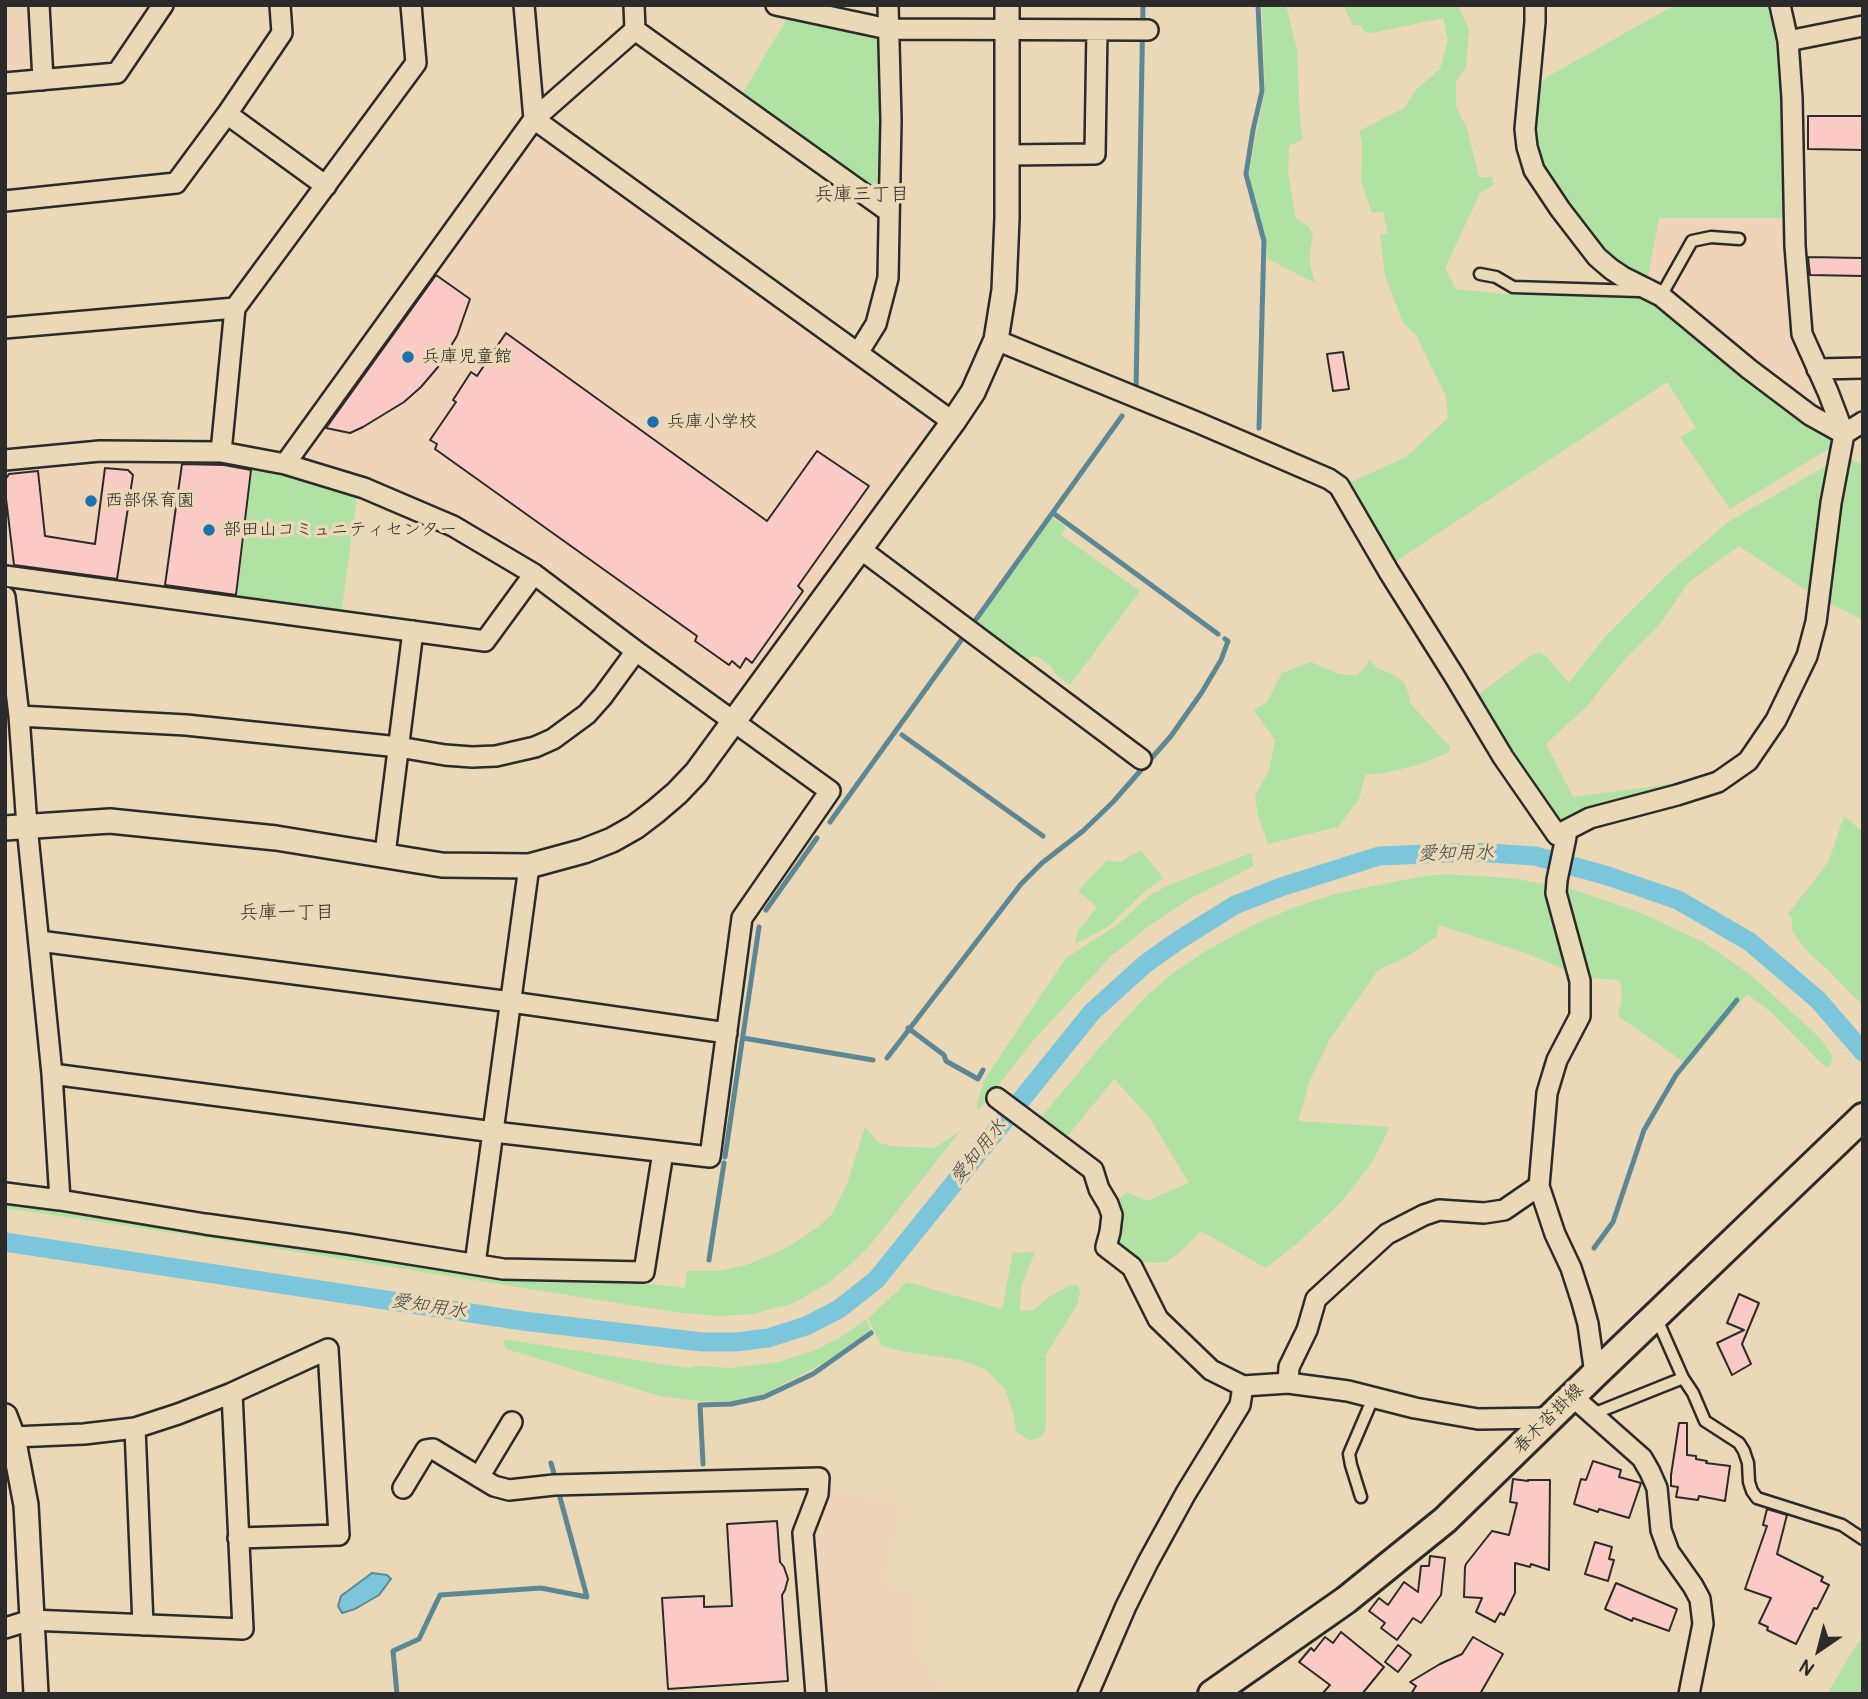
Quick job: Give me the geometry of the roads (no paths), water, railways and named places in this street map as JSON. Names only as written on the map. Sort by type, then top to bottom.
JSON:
[{"type":"main road","name":"春木沓掛線","points":[[1212,1694],[1346,1600],[1437,1526],[1863,1117]]},
{"type":"street","points":[[39,5],[43,80]]},
{"type":"street","points":[[5,83],[117,73],[163,5]]},
{"type":"street","points":[[5,201],[176,183],[282,33],[280,5]]},
{"type":"street","points":[[221,452],[235,308],[416,62],[411,5]]},
{"type":"street","points":[[524,5],[534,119],[953,422]]},
{"type":"street","points":[[634,5],[635,30]]},
{"type":"street","points":[[776,5],[888,29],[1142,30]]},
{"type":"street","points":[[858,353],[876,324],[888,278],[891,120],[888,5]]},
{"type":"street","points":[[16,827],[110,821],[276,838],[442,865],[529,866],[584,851],[612,840],[635,827],[677,793],[696,773],[734,723],[953,422],[973,392],[996,340],[1004,290],[1008,155],[1007,5]]},
{"type":"street","points":[[1535,5],[1525,129],[1527,147],[1534,170],[1560,209],[1597,257],[1623,277],[1655,294],[1811,415],[1844,434]]},
{"type":"street","points":[[996,340],[1199,422],[1329,479],[1339,486],[1503,757],[1557,835],[1590,818],[1718,782],[1748,761],[1776,720],[1807,656],[1816,622],[1830,503],[1844,434],[1802,334],[1795,246],[1792,98],[1788,40],[1780,5]]},
{"type":"street","points":[[1788,40],[1863,26]]},
{"type":"street","points":[[285,464],[534,119],[635,30]]},
{"type":"street","points":[[635,30],[888,211]]},
{"type":"street","points":[[1008,155],[1095,154],[1097,30]]},
{"type":"street","points":[[227,114],[326,186]]},
{"type":"street","points":[[5,328],[235,308]]},
{"type":"street","points":[[1817,369],[1863,368]]},
{"type":"street","points":[[1844,434],[1863,422]]},
{"type":"street","points":[[5,460],[100,451],[221,452],[285,464],[364,488],[453,526],[534,574],[830,791],[742,918],[710,1157],[494,1132],[52,1074]]},
{"type":"street","points":[[859,548],[1141,759]]},
{"type":"street","points":[[5,576],[485,641],[534,574]]},
{"type":"street","points":[[5,597],[19,716],[16,827],[39,941],[52,1074],[60,1200]]},
{"type":"street","points":[[385,855],[413,631]]},
{"type":"street","points":[[19,716],[186,724],[400,747],[445,755],[496,755],[535,747],[587,714],[636,651]]},
{"type":"street","points":[[1566,837],[1556,893],[1580,981],[1580,1016],[1557,1060],[1547,1093],[1539,1186],[1582,1302],[1595,1374]]},
{"type":"street","points":[[475,1264],[529,866]]},
{"type":"street","points":[[39,941],[727,1033]]},
{"type":"street","points":[[997,1098],[1093,1170],[1112,1215],[1111,1232],[1106,1247],[1132,1267],[1157,1319],[1211,1370],[1243,1386],[1288,1383],[1348,1391],[1415,1408],[1478,1419],[1550,1418]]},
{"type":"street","points":[[5,1193],[503,1269],[644,1272],[663,1152]]},
{"type":"street","points":[[1288,1383],[1289,1367],[1307,1330],[1316,1299],[1387,1234],[1439,1210],[1485,1213],[1504,1210],[1539,1186]]},
{"type":"street","points":[[36,1694],[26,1505],[9,1428],[84,1434],[135,1428],[232,1393],[328,1349],[339,1535],[238,1538]]},
{"type":"street","points":[[1088,1694],[1148,1562],[1240,1405],[1243,1386]]},
{"type":"street","points":[[5,1628],[31,1620],[243,1629],[232,1393]]},
{"type":"street","points":[[1573,1396],[1642,1458],[1657,1488],[1661,1530],[1669,1552],[1700,1599],[1703,1624],[1689,1694]]},
{"type":"street","points":[[479,1477],[512,1422]]},
{"type":"street","points":[[135,1428],[143,1625]]},
{"type":"street","points":[[403,1488],[426,1450],[433,1449],[494,1486],[509,1490],[554,1485],[819,1478],[818,1494],[803,1533],[816,1694]]},
{"type":"lane","points":[[1480,274],[1496,277],[1513,287],[1655,294],[1692,241],[1711,237],[1740,239]]},
{"type":"lane","points":[[1656,1317],[1705,1421],[1741,1445],[1748,1463],[1749,1482],[1757,1498],[1842,1525],[1863,1539]]},
{"type":"lane","points":[[1593,1415],[1683,1378]]},
{"type":"lane","points":[[1361,1497],[1349,1454],[1373,1398]]},
{"type":"water","points":[[372,1573],[387,1575],[391,1579],[379,1595],[342,1613],[338,1606],[341,1596]]},
{"type":"waterway","points":[[1140,391],[1136,390],[1143,5]]},
{"type":"waterway","points":[[1258,5],[1262,91],[1246,174],[1264,241],[1259,428]]},
{"type":"waterway","points":[[972,625],[1122,416]]},
{"type":"waterway","points":[[1053,513],[1218,634]]},
{"type":"waterway","points":[[830,822],[962,639]]},
{"type":"waterway","points":[[887,1058],[1021,884],[1113,802],[1171,736],[1221,660],[1228,641],[1225,639]]},
{"type":"waterway","points":[[902,735],[1043,836]]},
{"type":"waterway","points":[[766,910],[817,838]]},
{"type":"waterway","name":"愛知用水","points":[[5,1242],[523,1321],[702,1342],[768,1338],[806,1326],[839,1309],[876,1280],[1092,1012],[1145,964],[1235,905],[1281,887],[1379,856],[1474,852],[1535,856],[1605,875],[1678,900],[1750,942],[1818,1000],[1863,1052]]},
{"type":"waterway","points":[[725,1157],[759,927]]},
{"type":"waterway","points":[[1594,1248],[1613,1222],[1644,1130],[1676,1075],[1737,1000]]},
{"type":"waterway","points":[[908,1028],[944,1055],[946,1061],[978,1079],[983,1070]]},
{"type":"waterway","points":[[743,1038],[873,1060]]},
{"type":"waterway","points":[[709,1260],[724,1163]]},
{"type":"waterway","points":[[703,1464],[700,1405],[731,1404],[764,1397],[813,1374],[871,1333]]},
{"type":"waterway","points":[[551,1463],[556,1481]]},
{"type":"waterway","points":[[397,1694],[393,1651],[419,1639],[440,1595],[541,1588],[587,1597],[558,1490]]},
{"type":"place","name":"兵庫児童館","points":[[408,357]]},
{"type":"place","name":"兵庫小学校","points":[[653,422]]},
{"type":"place","name":"西部保育園","points":[[91,501]]},
{"type":"place","name":"部田山コミュニティセンター","points":[[209,530]]},
{"type":"district","name":"兵庫三丁目","points":[[862,195]]},
{"type":"district","name":"兵庫一丁目","points":[[287,913]]}]
